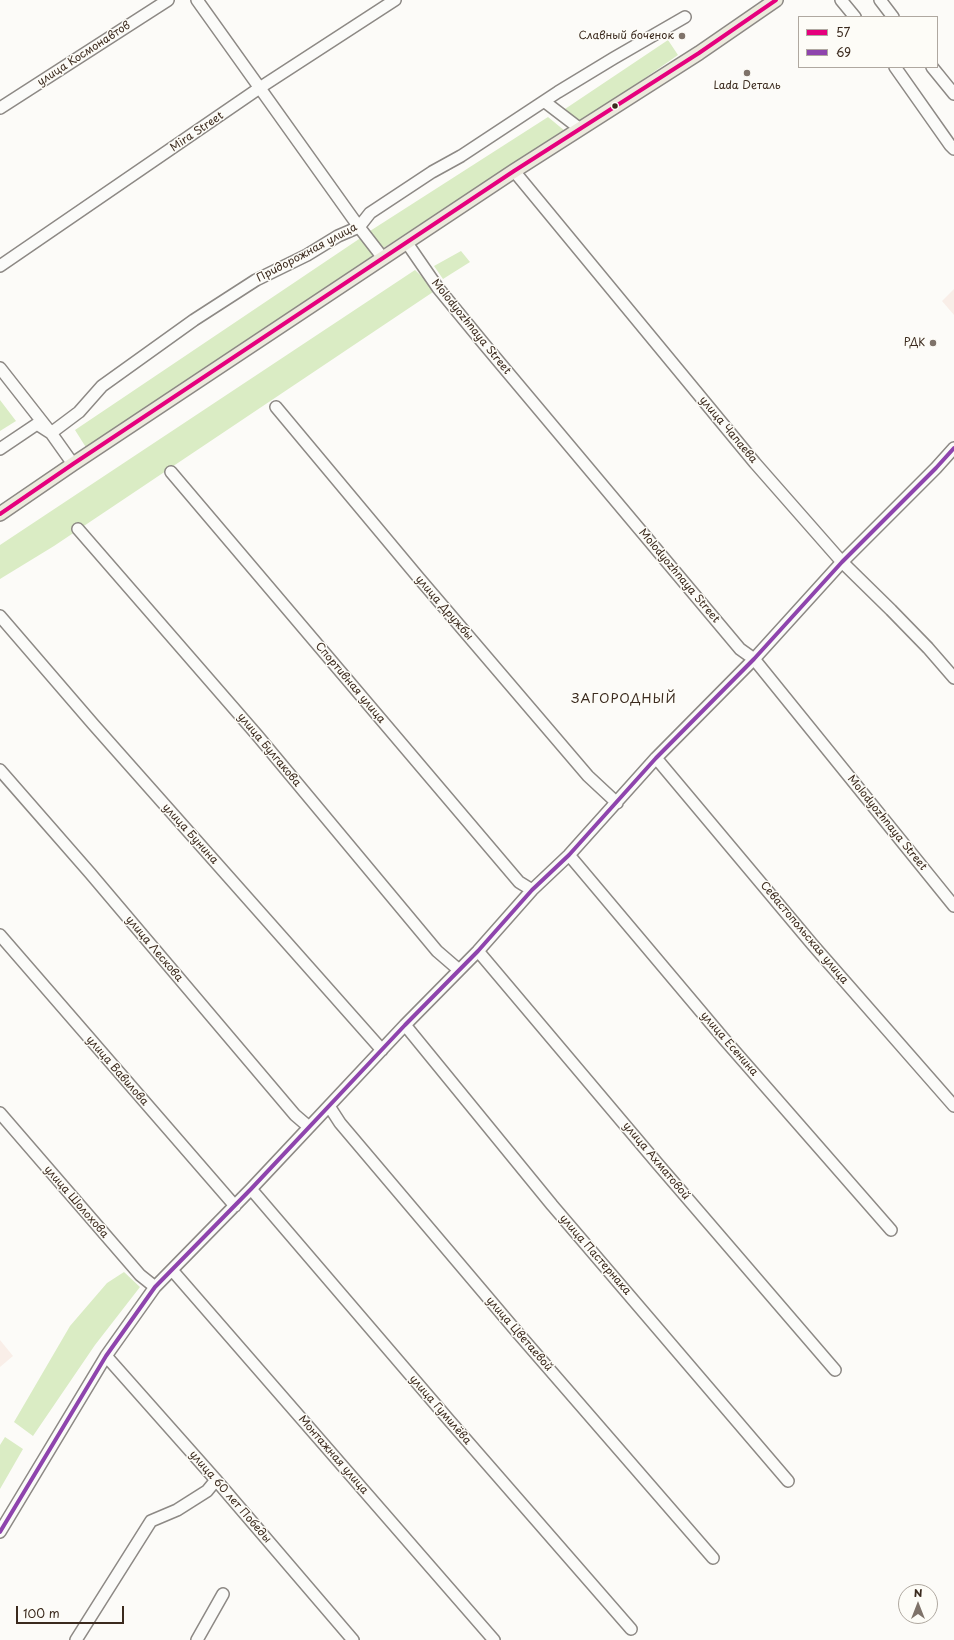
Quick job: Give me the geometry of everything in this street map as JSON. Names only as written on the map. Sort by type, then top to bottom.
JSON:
[{"type":"main road","points":[[0,514],[514,171],[699,52],[776,0]]},
{"type":"street","name":"улица Космонавтов","points":[[0,108],[168,0]]},
{"type":"street","points":[[197,0],[359,227],[383,258]]},
{"type":"street","name":"Mira Street","points":[[0,266],[261,88],[395,0]]},
{"type":"street","points":[[841,0],[855,16]]},
{"type":"street","points":[[880,0],[892,16]]},
{"type":"street","name":"Придорожная улица","points":[[51,433],[80,412],[102,386],[194,320],[256,280],[307,254],[338,236],[359,227],[370,213],[432,172],[461,156],[614,58],[685,17]]},
{"type":"street","points":[[896,68],[953,144]]},
{"type":"street","points":[[933,68],[954,94]]},
{"type":"street","points":[[545,102],[579,128]]},
{"type":"street","name":"улица Чапаева","points":[[514,171],[755,463],[842,562],[928,648],[954,678]]},
{"type":"street","name":"Molodyozhnaya Street","points":[[407,243],[438,288],[484,344],[740,650],[754,659],[954,906]]},
{"type":"street","points":[[0,368],[51,433],[73,464]]},
{"type":"street","name":"улица Дружбы","points":[[276,407],[418,577],[588,776],[617,803]]},
{"type":"street","points":[[0,449],[36,424],[51,433]]},
{"type":"street","points":[[0,1532],[106,1356],[155,1287],[251,1189],[405,1025],[478,951],[532,890],[569,855],[656,758],[754,659],[842,562],[954,448]]},
{"type":"street","name":"Спортивная улица","points":[[171,472],[519,882],[532,890]]},
{"type":"street","name":"улица Булгакова","points":[[78,529],[257,735],[437,951],[459,970]]},
{"type":"street","name":"улица Бунина","points":[[0,616],[92,724],[382,1050]]},
{"type":"street","name":"Севастопольская улица","points":[[656,758],[812,944],[954,1106]]},
{"type":"street","name":"улица Лескова","points":[[0,770],[95,879],[295,1115],[309,1127]]},
{"type":"street","name":"улица Есенина","points":[[569,855],[724,1039],[891,1230]]},
{"type":"street","name":"улица Вавилова","points":[[0,935],[234,1206]]},
{"type":"street","name":"улица Ахматовой","points":[[478,951],[657,1163],[835,1370]]},
{"type":"street","name":"улица Пастернака","points":[[405,1025],[552,1205],[788,1482]]},
{"type":"street","name":"улица Цветаевой","points":[[329,1106],[340,1124],[712,1558]]},
{"type":"street","name":"улица Шолохова","points":[[0,1113],[140,1275],[155,1287]]},
{"type":"street","name":"улица Гумилёва","points":[[251,1189],[631,1629]]},
{"type":"street","name":"Монтажная улица","points":[[172,1270],[494,1640]]},
{"type":"street","name":"улица 60 лет Победы","points":[[106,1356],[216,1480],[353,1640]]},
{"type":"street","points":[[76,1640],[151,1520],[177,1510],[207,1490],[216,1480]]},
{"type":"street","points":[[197,1640],[223,1594]]},
{"type":"shaded area","points":[[954,289],[954,315],[942,301]]},
{"type":"shaded area","points":[[0,1340],[13,1356],[0,1367]]},
{"type":"green space","points":[[668,40],[678,55],[579,124],[565,109]]},
{"type":"green space","points":[[548,117],[565,131],[382,249],[370,231]]},
{"type":"green space","points":[[362,237],[375,256],[87,449],[75,430]]},
{"type":"green space","points":[[461,251],[470,262],[443,279],[434,266]]},
{"type":"green space","points":[[415,270],[436,290],[54,546],[0,579],[0,545]]},
{"type":"green space","points":[[0,400],[16,421],[0,431]]},
{"type":"green space","points":[[124,1272],[140,1287],[95,1345],[33,1436],[14,1422],[70,1326],[107,1283]]},
{"type":"green space","points":[[5,1437],[23,1449],[0,1489],[0,1445]]},
{"type":"transit line","name":"57","points":[[0,514],[514,171],[699,53],[776,0]]},
{"type":"transit line","name":"69","points":[[0,1532],[106,1356],[155,1287],[251,1189],[405,1025],[478,951],[532,890],[569,855],[656,758],[754,659],[842,562],[954,448]]},
{"type":"place","name":"Славный боченок","points":[[682,36]]},
{"type":"place","name":"Lada Dеталь","points":[[747,73]]},
{"type":"place","name":"РДК","points":[[933,343]]},
{"type":"district","name":"ЗАГОРОДНЫЙ","points":[[624,699]]}]
